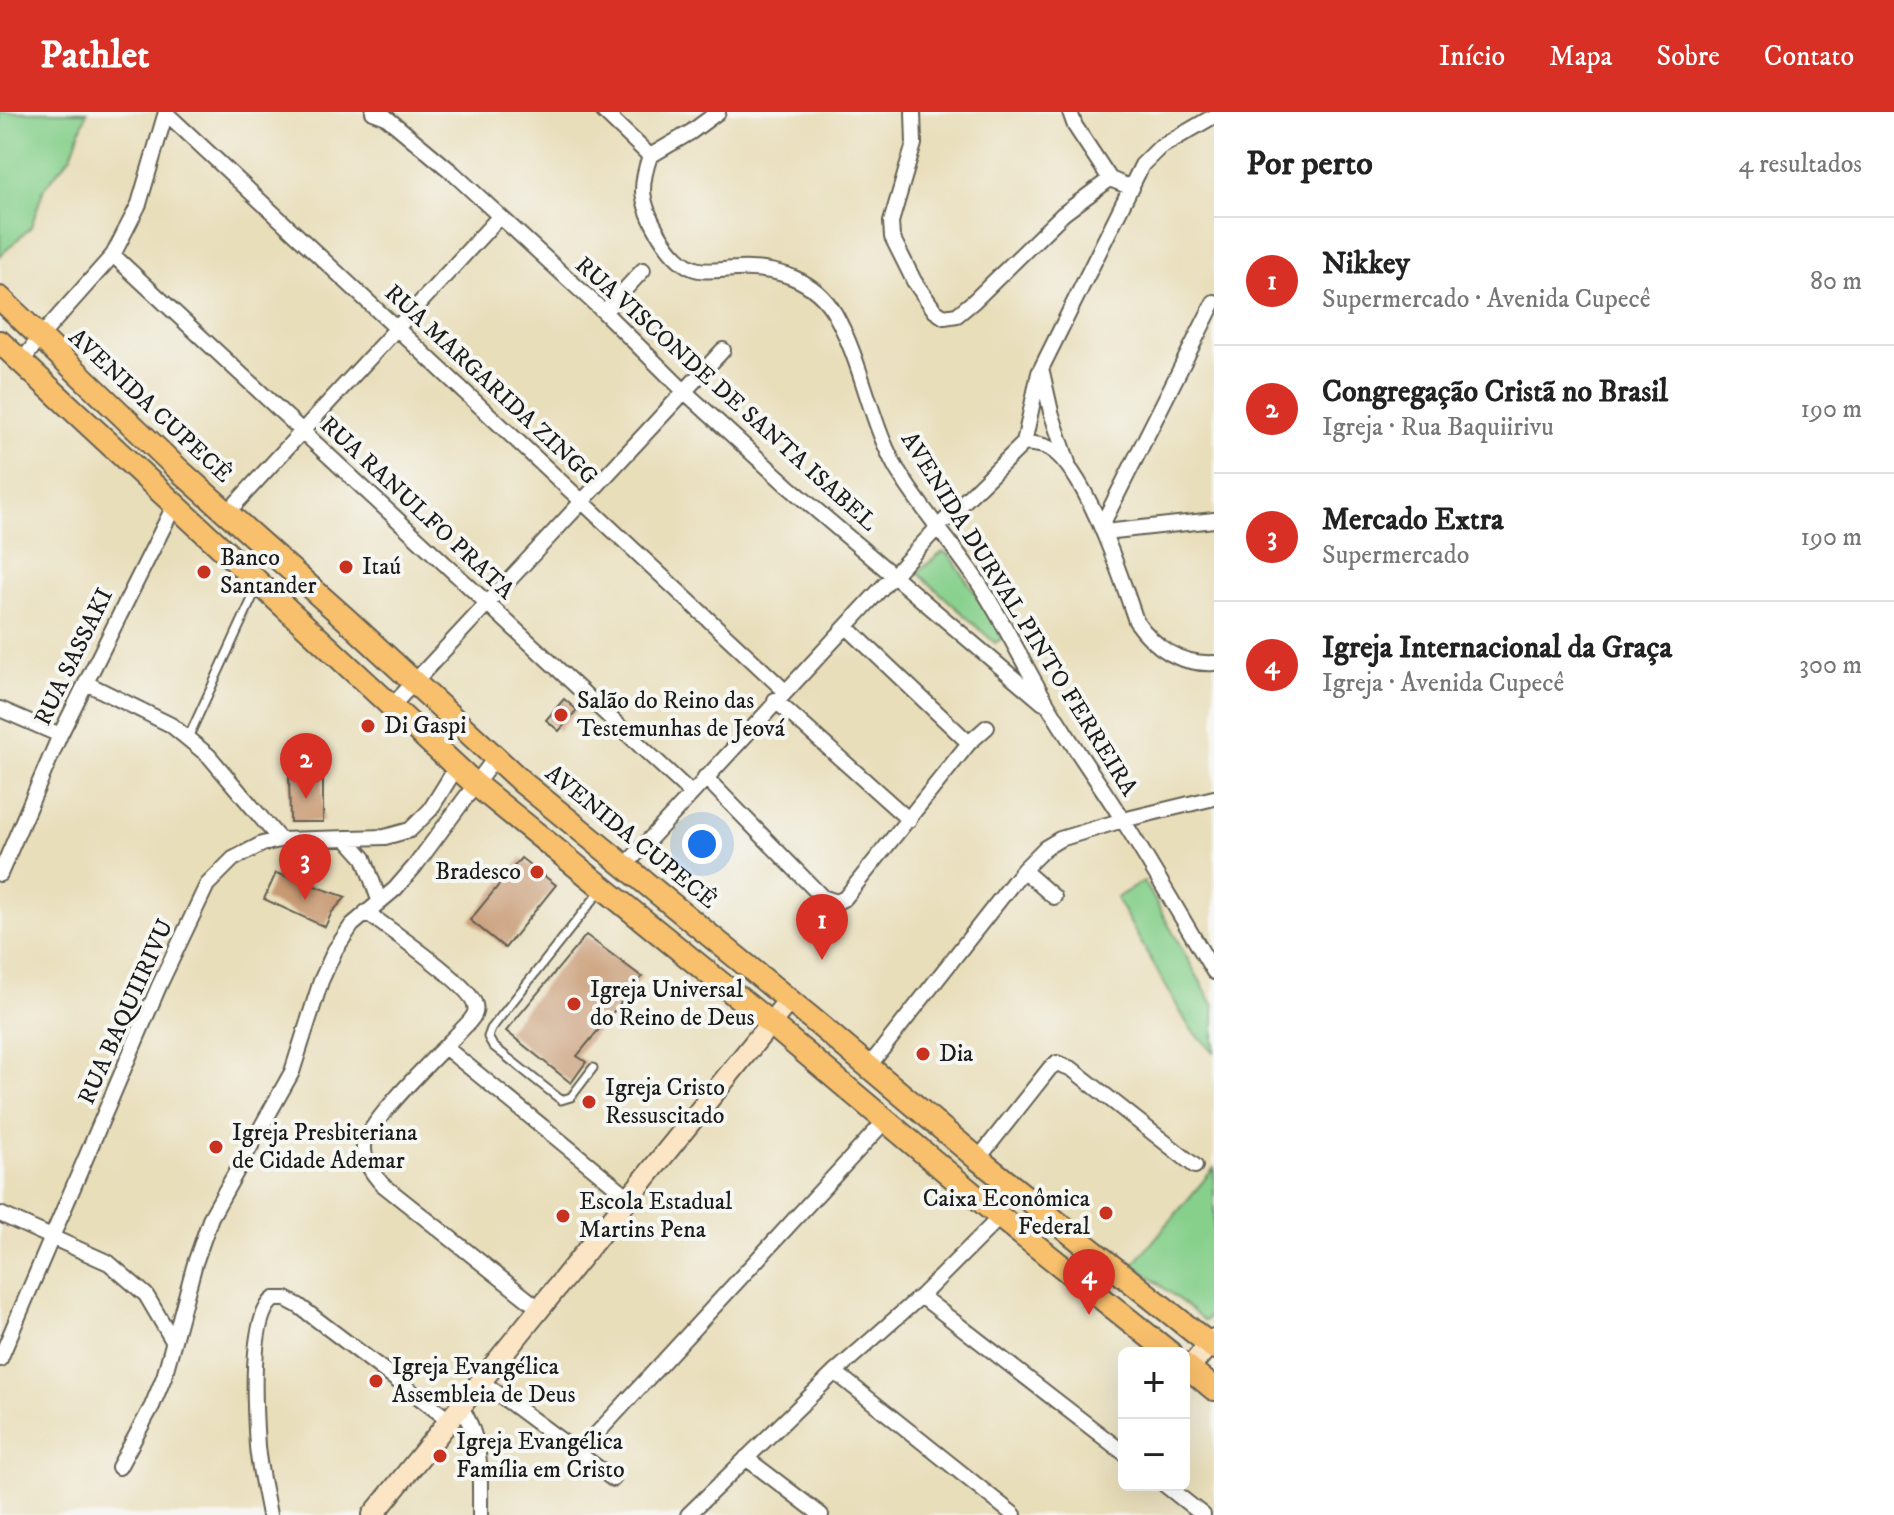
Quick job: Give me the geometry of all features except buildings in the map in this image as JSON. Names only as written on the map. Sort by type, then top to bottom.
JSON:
[{"type":"main road","name":"AVENIDA CUPECÊ","points":[[0,298],[226,514],[569,822],[789,1000],[978,1159],[1213,1344]]},
{"type":"main road","points":[[0,342],[456,768],[770,1023],[1000,1217],[1162,1347]]},
{"type":"main road","points":[[1190,1369],[1214,1389]]},
{"type":"street","points":[[604,112],[650,156],[718,112]]},
{"type":"street","points":[[913,112],[914,144],[891,222],[892,237],[914,281],[935,311],[944,317],[957,315],[974,301],[1063,214],[1110,179]]},
{"type":"street","points":[[1070,112],[1075,126],[1110,179],[1132,188]]},
{"type":"street","points":[[21,363],[113,255],[139,204],[166,113]]},
{"type":"street","name":"RUA MARGARIDA ZINGG","points":[[166,113],[582,500],[909,820]]},
{"type":"street","name":"RUA VISCONDE DE SANTA ISABEL","points":[[386,114],[604,312],[684,391],[788,486],[1050,710]]},
{"type":"street","points":[[625,866],[938,527],[1024,443],[1042,367],[1142,165],[1149,155],[1214,116]]},
{"type":"street","name":"AVENIDA DURVAL PINTO FERREIRA","points":[[650,156],[644,177],[645,205],[664,241],[681,261],[698,270],[748,269],[784,275],[805,282],[826,300],[844,330],[886,447],[915,497],[977,580],[1050,710],[1123,820],[1214,972]]},
{"type":"street","points":[[226,514],[499,217]]},
{"type":"street","name":"RUA RANULFO PRATA","points":[[113,255],[691,793]]},
{"type":"street","points":[[604,312],[643,270]]},
{"type":"street","points":[[1103,530],[1214,302]]},
{"type":"street","points":[[391,707],[723,350]]},
{"type":"street","points":[[1042,367],[1051,412],[1072,474],[1103,530],[1136,621],[1168,654],[1187,662],[1214,663]]},
{"type":"street","points":[[1024,443],[1052,450],[1072,474]]},
{"type":"street","name":"RUA SASSAKI","points":[[0,874],[60,735],[174,506]]},
{"type":"street","points":[[1103,530],[1214,520]]},
{"type":"street","points":[[847,627],[969,743]]},
{"type":"street","points":[[86,683],[171,725],[188,738],[209,756],[280,840]]},
{"type":"street","points":[[0,709],[60,735]]},
{"type":"street","points":[[705,777],[822,897],[835,902],[845,898],[969,743],[987,727]]},
{"type":"street","points":[[119,1467],[164,1377],[211,1217],[292,1072],[321,981],[335,950],[366,912],[395,889],[428,850],[495,758]]},
{"type":"street","points":[[428,850],[426,837],[410,830],[430,810],[456,768]]},
{"type":"street","points":[[869,1066],[1023,870],[1045,848],[1060,839],[1123,820],[1214,798]]},
{"type":"street","name":"RUA BAQUIIRIVU","points":[[0,1359],[159,986],[207,885],[224,867],[262,844],[280,840],[385,837],[410,830]]},
{"type":"street","points":[[364,858],[385,837]]},
{"type":"street","points":[[346,838],[364,858],[379,900]]},
{"type":"street","points":[[1023,870],[1054,897]]},
{"type":"street","points":[[366,912],[461,985],[474,1002],[475,1014],[373,1124],[365,1139],[365,1155],[370,1169],[382,1184],[541,1310]]},
{"type":"street","points":[[376,1513],[789,1000]]},
{"type":"street","points":[[446,1048],[630,1198]]},
{"type":"street","points":[[978,1159],[1057,1063],[1195,1166]]},
{"type":"street","points":[[579,1453],[885,1121]]},
{"type":"street","points":[[0,1214],[109,1263],[146,1295],[173,1341]]},
{"type":"street","points":[[688,1515],[835,1372],[921,1296],[1000,1217]]},
{"type":"street","points":[[921,1296],[1118,1448]]},
{"type":"street","points":[[269,1515],[257,1448],[256,1356],[261,1322],[268,1304],[274,1299],[286,1299],[299,1306],[471,1422],[476,1437],[480,1515]]},
{"type":"street","points":[[1190,1363],[1213,1344]]},
{"type":"street","points":[[835,1372],[1014,1515]]},
{"type":"street","points":[[481,1381],[613,1479]]},
{"type":"street","points":[[746,1458],[821,1515]]},
{"type":"street","points":[[1173,1491],[1203,1515]]},
{"type":"lane","points":[[188,738],[259,584]]},
{"type":"lane","points":[[593,1068],[571,1097],[561,1100],[493,1046],[488,1037],[491,1029],[602,888]]},
{"type":"green space","points":[[0,112],[87,112],[71,156],[44,188],[31,227],[0,256]]},
{"type":"green space","points":[[943,552],[950,555],[1001,633],[1001,639],[995,643],[917,572]]},
{"type":"green space","points":[[1144,881],[1214,1006],[1214,1052],[1189,1027],[1116,898]]},
{"type":"green space","points":[[1214,1168],[1214,1311],[1205,1321],[1134,1264]]},
{"type":"place","name":"Itaú","points":[[346,567]]},
{"type":"place","name":"Banco Santander","points":[[204,572]]},
{"type":"place","name":"Salão do Reino das Testemunhas de Jeová","points":[[561,715]]},
{"type":"place","name":"Di Gaspi","points":[[368,726]]},
{"type":"place","name":"Congregação Cristã no Brasil","points":[[306,799]]},
{"type":"place","name":"Bradesco","points":[[537,872]]},
{"type":"place","name":"Mercado Extra","points":[[305,900]]},
{"type":"place","name":"Nikkey","points":[[822,960]]},
{"type":"place","name":"Igreja Universal do Reino de Deus","points":[[574,1004]]},
{"type":"place","name":"Dia","points":[[923,1054]]},
{"type":"place","name":"Igreja Cristo Ressuscitado","points":[[589,1102]]},
{"type":"place","name":"Igreja Presbiteriana de Cidade Ademar","points":[[216,1147]]},
{"type":"place","name":"Caixa Econômica Federal","points":[[1106,1213]]},
{"type":"place","name":"Escola Estadual Martins Pena","points":[[563,1216]]},
{"type":"place","name":"Igreja Internacional da Graça","points":[[1089,1315]]},
{"type":"place","name":"Igreja Evangélica Assembleia de Deus","points":[[376,1381]]},
{"type":"place","name":"Igreja Evangélica Família em Cristo","points":[[440,1456]]}]
